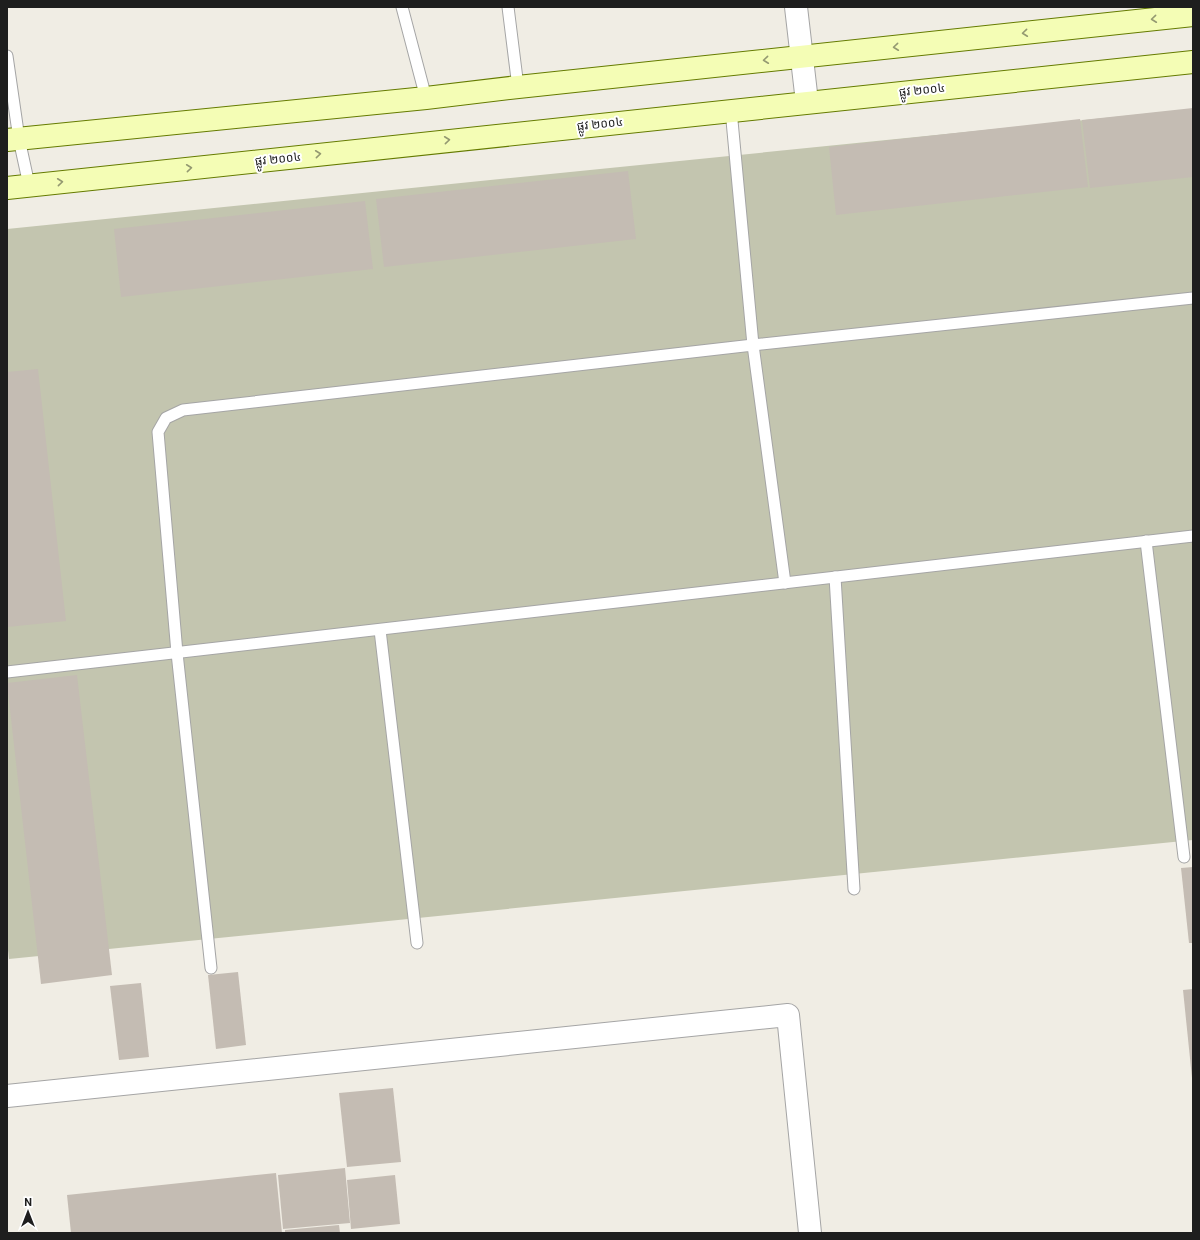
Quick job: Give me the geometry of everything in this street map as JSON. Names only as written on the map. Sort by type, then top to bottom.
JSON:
[{"type":"main road","points":[[13,140],[426,98],[1193,15]]},
{"type":"main road","name":"ផ្លូវ ២០០៤","points":[[7,188],[1193,62]]},
{"type":"street","points":[[796,7],[806,102]]},
{"type":"street","points":[[7,1096],[788,1015],[810,1233]]},
{"type":"lane","points":[[402,7],[426,98]]},
{"type":"lane","points":[[508,7],[518,87]]},
{"type":"lane","points":[[7,56],[13,140],[29,185]]},
{"type":"lane","points":[[732,110],[753,345],[785,583]]},
{"type":"lane","points":[[211,968],[177,653],[158,432],[166,418],[183,410],[753,345],[1193,298]]},
{"type":"lane","points":[[7,672],[1193,536]]},
{"type":"lane","points":[[1146,542],[1184,857]]},
{"type":"lane","points":[[835,577],[854,889]]},
{"type":"lane","points":[[380,630],[418,943]]},
{"type":"shaded area","points":[[1193,109],[1193,840],[9,959],[7,942],[7,229]]},
{"type":"building","points":[[1193,108],[1193,177],[1090,188],[1082,120]]},
{"type":"building","points":[[1080,119],[1088,187],[836,215],[829,147]]},
{"type":"building","points":[[628,171],[636,239],[384,267],[376,199]]},
{"type":"building","points":[[365,201],[373,269],[121,297],[114,229]]},
{"type":"building","points":[[38,369],[66,621],[7,627],[7,372]]},
{"type":"building","points":[[77,675],[112,975],[41,984],[7,683]]},
{"type":"building","points":[[1193,867],[1193,943],[1189,943],[1181,868]]},
{"type":"building","points":[[238,972],[246,1045],[216,1049],[208,975]]},
{"type":"building","points":[[141,983],[149,1057],[119,1060],[110,986]]},
{"type":"building","points":[[1193,989],[1193,1078],[1192,1078],[1183,990]]},
{"type":"building","points":[[393,1088],[401,1162],[347,1167],[339,1093]]},
{"type":"building","points":[[345,1168],[350,1223],[283,1229],[278,1175]]},
{"type":"building","points":[[276,1173],[282,1233],[71,1233],[67,1195]]},
{"type":"building","points":[[395,1175],[400,1224],[351,1229],[347,1180]]},
{"type":"building","points":[[339,1225],[340,1233],[285,1233],[285,1230]]}]
